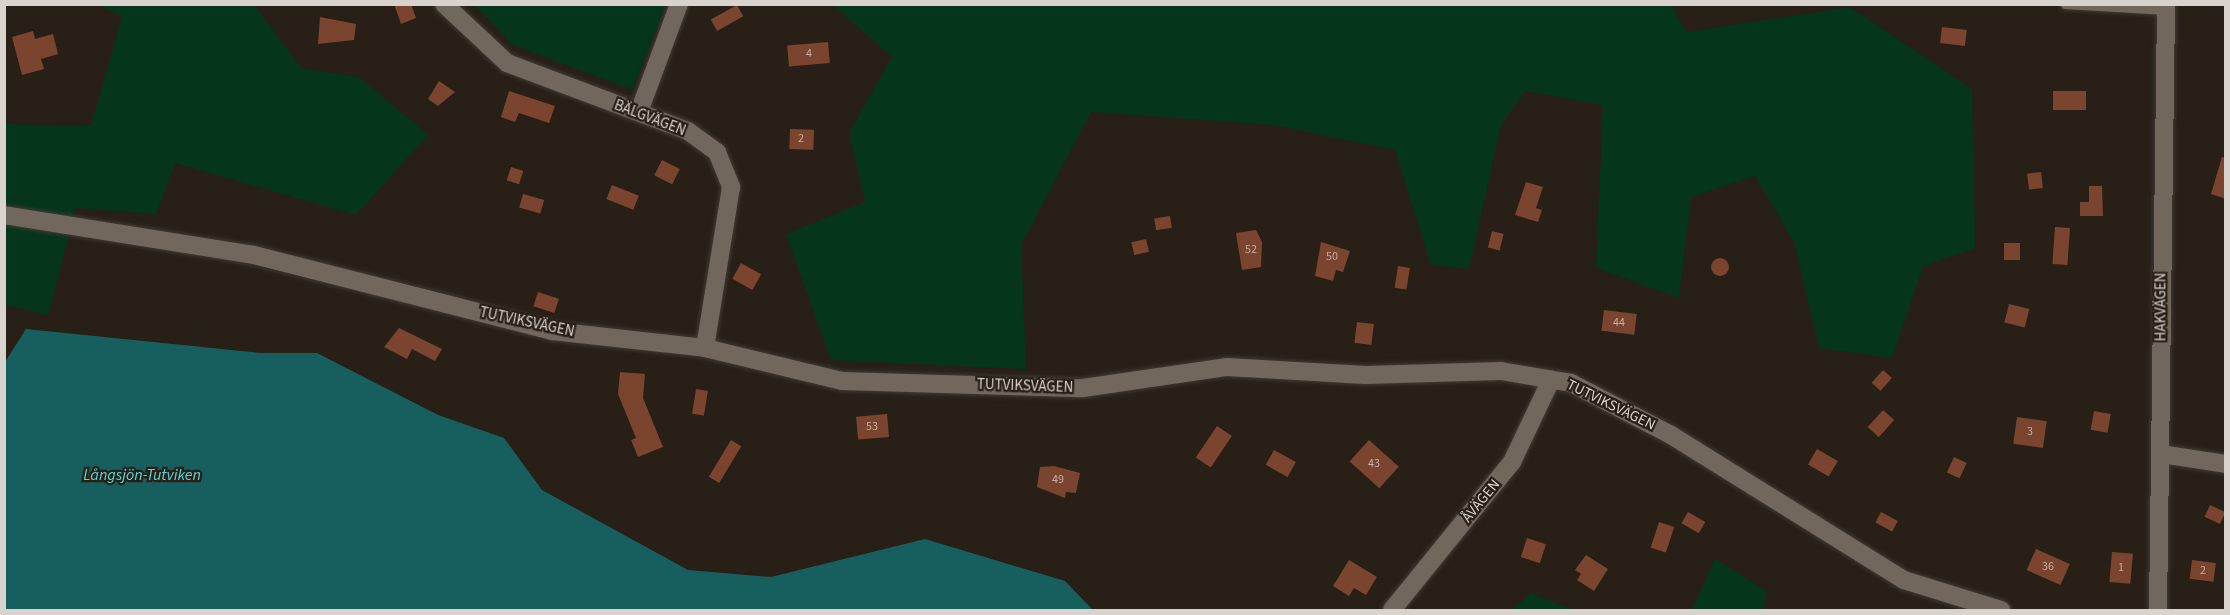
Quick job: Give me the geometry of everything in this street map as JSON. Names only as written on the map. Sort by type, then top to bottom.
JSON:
[{"type":"street","name":"BÄLGVÄGEN","points":[[444,4],[507,63],[573,92],[639,112],[688,131],[717,152],[731,187],[705,348]]},
{"type":"street","points":[[639,112],[679,4]]},
{"type":"street","name":"HAKVÄGEN","points":[[2158,610],[2166,7]]},
{"type":"street","name":"TUTVIKSVÄGEN","points":[[4,215],[254,255],[552,331],[705,348],[842,381],[1083,388],[1227,367],[1365,375],[1502,371],[1571,383],[1671,435],[1921,589],[2001,610]]},
{"type":"street","name":"ÅVÄGEN","points":[[1392,610],[1512,462],[1551,380]]},
{"type":"street","points":[[2161,454],[2226,464]]},
{"type":"lane","points":[[2065,4],[2166,7]]},
{"type":"green space","points":[[1670,4],[1687,32],[1850,7],[1972,89],[1975,248],[1923,266],[1892,358],[1819,348],[1794,242],[1755,176],[1691,197],[1679,298],[1596,268],[1603,105],[1525,91],[1501,125],[1469,269],[1431,265],[1395,150],[1274,125],[1091,112],[1021,245],[1026,369],[831,360],[786,234],[865,202],[849,133],[892,57],[833,5]]},
{"type":"green space","points":[[98,5],[254,5],[301,68],[359,77],[428,135],[356,215],[175,163],[156,214],[76,208],[48,315],[5,305],[5,124],[91,126],[122,16]]},
{"type":"green space","points":[[474,5],[666,5],[633,90],[513,45]]},
{"type":"green space","points":[[1715,559],[1766,591],[1764,610],[1692,610]]},
{"type":"green space","points":[[1531,593],[1574,610],[1512,610]]},
{"type":"water","name":"Långsjön-Tutviken","points":[[26,329],[260,353],[317,353],[438,415],[504,438],[542,490],[688,570],[771,577],[925,539],[1065,581],[1093,610],[5,610],[5,362]]},
{"type":"building","points":[[394,4],[411,4],[416,18],[401,24]]},
{"type":"building","points":[[737,5],[743,16],[717,31],[711,20]]},
{"type":"building","points":[[320,17],[356,24],[354,40],[318,44]]},
{"type":"building","points":[[1942,27],[1967,30],[1965,46],[1940,43]]},
{"type":"building","points":[[33,31],[35,39],[53,34],[58,54],[41,59],[44,69],[22,75],[12,37]]},
{"type":"building","points":[[828,42],[830,63],[789,66],[787,46]]},
{"type":"building","points":[[439,81],[455,92],[438,106],[428,99]]},
{"type":"building","points":[[509,91],[555,106],[549,123],[519,113],[515,122],[501,117]]},
{"type":"building","points":[[2053,91],[2086,91],[2086,110],[2053,110]]},
{"type":"building","points":[[790,129],[814,130],[813,150],[789,149]]},
{"type":"building","points":[[2222,157],[2226,158],[2226,199],[2211,194]]},
{"type":"building","points":[[662,160],[680,169],[672,184],[654,175]]},
{"type":"building","points":[[511,167],[523,171],[519,184],[507,180]]},
{"type":"building","points":[[2041,172],[2043,188],[2029,190],[2027,174]]},
{"type":"building","points":[[1526,182],[1543,187],[1536,208],[1542,210],[1538,222],[1515,215]]},
{"type":"building","points":[[612,185],[639,196],[633,210],[606,199]]},
{"type":"building","points":[[2089,186],[2102,186],[2103,216],[2080,216],[2080,202],[2089,202]]},
{"type":"building","points":[[523,194],[544,200],[540,214],[519,207]]},
{"type":"building","points":[[1170,216],[1172,228],[1156,230],[1154,219]]},
{"type":"building","points":[[2055,227],[2070,228],[2067,265],[2052,264]]},
{"type":"building","points":[[1256,230],[1262,242],[1261,267],[1242,270],[1236,233]]},
{"type":"building","points":[[1492,231],[1504,234],[1500,250],[1488,247]]},
{"type":"building","points":[[1146,239],[1149,252],[1134,255],[1131,242]]},
{"type":"building","points":[[1321,242],[1350,251],[1343,272],[1336,270],[1333,281],[1315,276]]},
{"type":"building","points":[[2004,243],[2020,243],[2020,260],[2004,260]]},
{"type":"building","points":[[1720,258],[1726,261],[1729,267],[1726,273],[1720,276],[1714,273],[1711,267],[1714,261]]},
{"type":"building","points":[[741,263],[761,274],[752,290],[732,279]]},
{"type":"building","points":[[1398,266],[1410,268],[1406,290],[1395,288]]},
{"type":"building","points":[[538,292],[559,299],[554,313],[533,306]]},
{"type":"building","points":[[2009,304],[2029,309],[2025,328],[2004,322]]},
{"type":"building","points":[[1604,310],[1637,314],[1634,335],[1601,331]]},
{"type":"building","points":[[1357,322],[1374,324],[1371,345],[1354,343]]},
{"type":"building","points":[[399,328],[442,349],[435,361],[412,349],[407,359],[384,347]]},
{"type":"building","points":[[1883,370],[1892,378],[1881,391],[1872,383]]},
{"type":"building","points":[[620,372],[645,374],[643,398],[663,447],[638,457],[631,440],[636,438],[618,394]]},
{"type":"building","points":[[696,389],[708,391],[704,416],[692,414]]},
{"type":"building","points":[[1883,410],[1894,420],[1879,437],[1868,427]]},
{"type":"building","points":[[2094,411],[2111,414],[2107,433],[2091,430]]},
{"type":"building","points":[[887,414],[889,437],[858,440],[856,417]]},
{"type":"building","points":[[2017,417],[2047,421],[2043,448],[2013,444]]},
{"type":"building","points":[[1217,426],[1232,436],[1211,468],[1196,458]]},
{"type":"building","points":[[731,440],[741,446],[719,483],[709,477]]},
{"type":"building","points":[[1369,440],[1399,467],[1379,488],[1350,462]]},
{"type":"building","points":[[1817,449],[1838,461],[1829,477],[1808,465]]},
{"type":"building","points":[[1274,450],[1296,462],[1288,477],[1266,465]]},
{"type":"building","points":[[1954,457],[1967,463],[1960,478],[1947,472]]},
{"type":"building","points":[[1054,466],[1080,473],[1076,493],[1066,492],[1065,498],[1037,487],[1040,467]]},
{"type":"building","points":[[2210,505],[2225,512],[2220,524],[2205,517]]},
{"type":"building","points":[[1688,512],[1705,522],[1699,533],[1682,523]]},
{"type":"building","points":[[1881,512],[1898,521],[1892,532],[1875,523]]},
{"type":"building","points":[[1659,522],[1674,527],[1666,553],[1651,548]]},
{"type":"building","points":[[1527,538],[1546,544],[1540,563],[1521,557]]},
{"type":"building","points":[[2036,549],[2070,564],[2060,585],[2027,570]]},
{"type":"building","points":[[2112,552],[2133,554],[2130,584],[2109,582]]},
{"type":"building","points":[[1586,555],[1608,569],[1594,591],[1577,580],[1581,574],[1575,570]]},
{"type":"building","points":[[1349,560],[1377,577],[1366,595],[1354,588],[1349,596],[1333,586]]},
{"type":"building","points":[[2192,560],[2216,563],[2214,582],[2190,579]]}]
